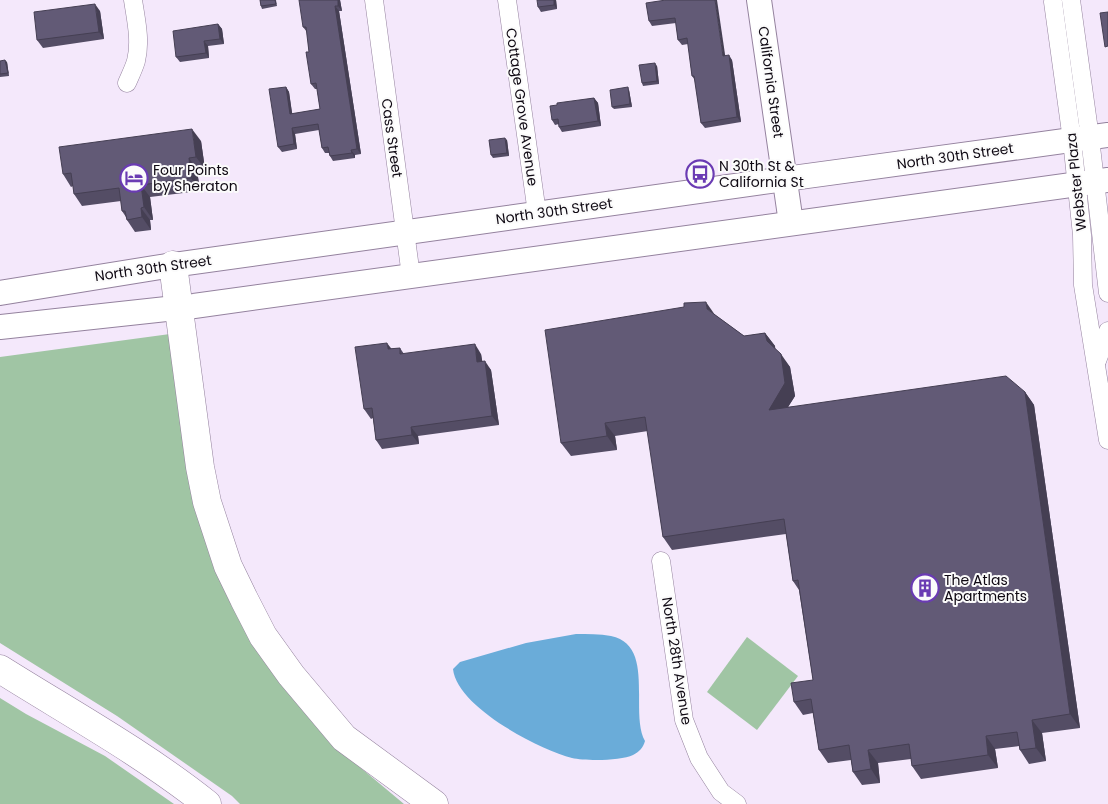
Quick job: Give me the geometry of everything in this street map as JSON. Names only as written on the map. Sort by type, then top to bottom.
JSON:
[{"type":"highway","points":[[174,265],[200,467],[207,502],[228,566],[263,636],[291,675],[344,738],[434,804]]},
{"type":"highway","points":[[0,669],[99,729],[207,804]]},
{"type":"main road","name":"California Street","points":[[759,0],[790,223]]},
{"type":"main road","name":"North 30th Street","points":[[0,293],[174,265],[538,213],[1090,138]]},
{"type":"main road","points":[[0,327],[179,308],[1093,182]]},
{"type":"street","points":[[127,83],[136,63],[138,52],[138,32],[133,0]]},
{"type":"street","name":"Cass Street","points":[[374,0],[411,276]]},
{"type":"street","name":"Cottage Grove Avenue","points":[[507,0],[538,213]]},
{"type":"street","name":"Webster Plaza","points":[[1071,0],[1090,138],[1093,182],[1108,293]]},
{"type":"street","name":"Webster Plaza","points":[[1053,2],[1090,138]]},
{"type":"street","name":"Webster Plaza","points":[[1093,182],[1082,235],[1083,285],[1108,440]]},
{"type":"street","points":[[1096,361],[1108,331]]},
{"type":"street","name":"North 28th Avenue","points":[[662,561],[684,720],[699,758],[721,792],[736,804]]},
{"type":"green space","points":[[170,334],[203,527],[337,748],[404,804],[240,804],[232,796],[117,716],[0,643],[0,357]]},
{"type":"green space","points":[[747,637],[798,676],[757,730],[707,692]]},
{"type":"green space","points":[[0,698],[105,756],[174,804],[0,804]]},
{"type":"water","points":[[576,634],[611,636],[625,642],[633,652],[639,681],[641,729],[645,741],[640,750],[633,755],[612,759],[578,759],[540,746],[501,724],[468,698],[458,683],[453,669],[460,662],[526,643]]},
{"type":"building","points":[[260,0],[275,0],[276,4],[261,6]]},
{"type":"building","points":[[299,0],[338,0],[338,6],[335,6],[357,149],[351,150],[352,153],[330,156],[328,147],[322,148],[318,124],[292,128],[294,144],[278,147],[269,89],[286,87],[290,114],[320,109],[316,83],[311,84],[306,52],[309,52],[306,27],[303,27]]},
{"type":"building","points":[[537,0],[554,0],[554,5],[538,7]]},
{"type":"building","points":[[666,0],[715,0],[723,56],[729,55],[737,117],[701,123],[687,38],[678,40],[675,18],[649,21],[646,3]]},
{"type":"building","points":[[95,4],[99,32],[37,40],[34,12]]},
{"type":"building","points":[[1108,12],[1108,46],[1105,47],[1100,13]]},
{"type":"building","points":[[218,24],[220,39],[204,41],[206,53],[176,57],[173,31]]},
{"type":"building","points":[[5,60],[8,73],[0,74],[0,61]]},
{"type":"building","points":[[655,63],[657,81],[642,83],[639,65]]},
{"type":"building","points":[[628,87],[630,104],[612,107],[610,90]]},
{"type":"building","points":[[594,98],[598,121],[559,127],[558,119],[552,120],[550,106],[557,105],[557,103]]},
{"type":"building","name":"Four Points by Sheraton","points":[[192,129],[196,157],[189,158],[191,178],[141,185],[144,207],[141,208],[142,217],[127,220],[125,211],[122,211],[119,188],[74,194],[71,173],[63,174],[59,147]]},
{"type":"building","points":[[505,138],[507,153],[491,155],[489,140]]},
{"type":"building","name":"The Atlas Apartments","points":[[706,302],[707,309],[744,336],[765,333],[767,341],[781,354],[785,383],[769,410],[1006,376],[1025,392],[1070,714],[1032,720],[1036,748],[1020,750],[1017,732],[986,736],[988,755],[912,766],[909,744],[868,750],[871,769],[853,772],[849,745],[819,750],[811,699],[794,702],[791,683],[813,680],[798,580],[793,581],[784,519],[663,537],[645,417],[605,423],[607,436],[561,443],[545,330],[684,307],[684,303]]},
{"type":"building","points":[[387,343],[388,349],[400,348],[400,354],[475,344],[477,362],[485,361],[492,416],[411,427],[412,435],[376,440],[372,408],[364,409],[355,347]]},
{"type":"place","name":"N 30th St & California St","points":[[700,174]]},
{"type":"place","name":"Four Points by Sheraton","points":[[134,178]]},
{"type":"place","name":"The Atlas Apartments","points":[[925,588]]}]
